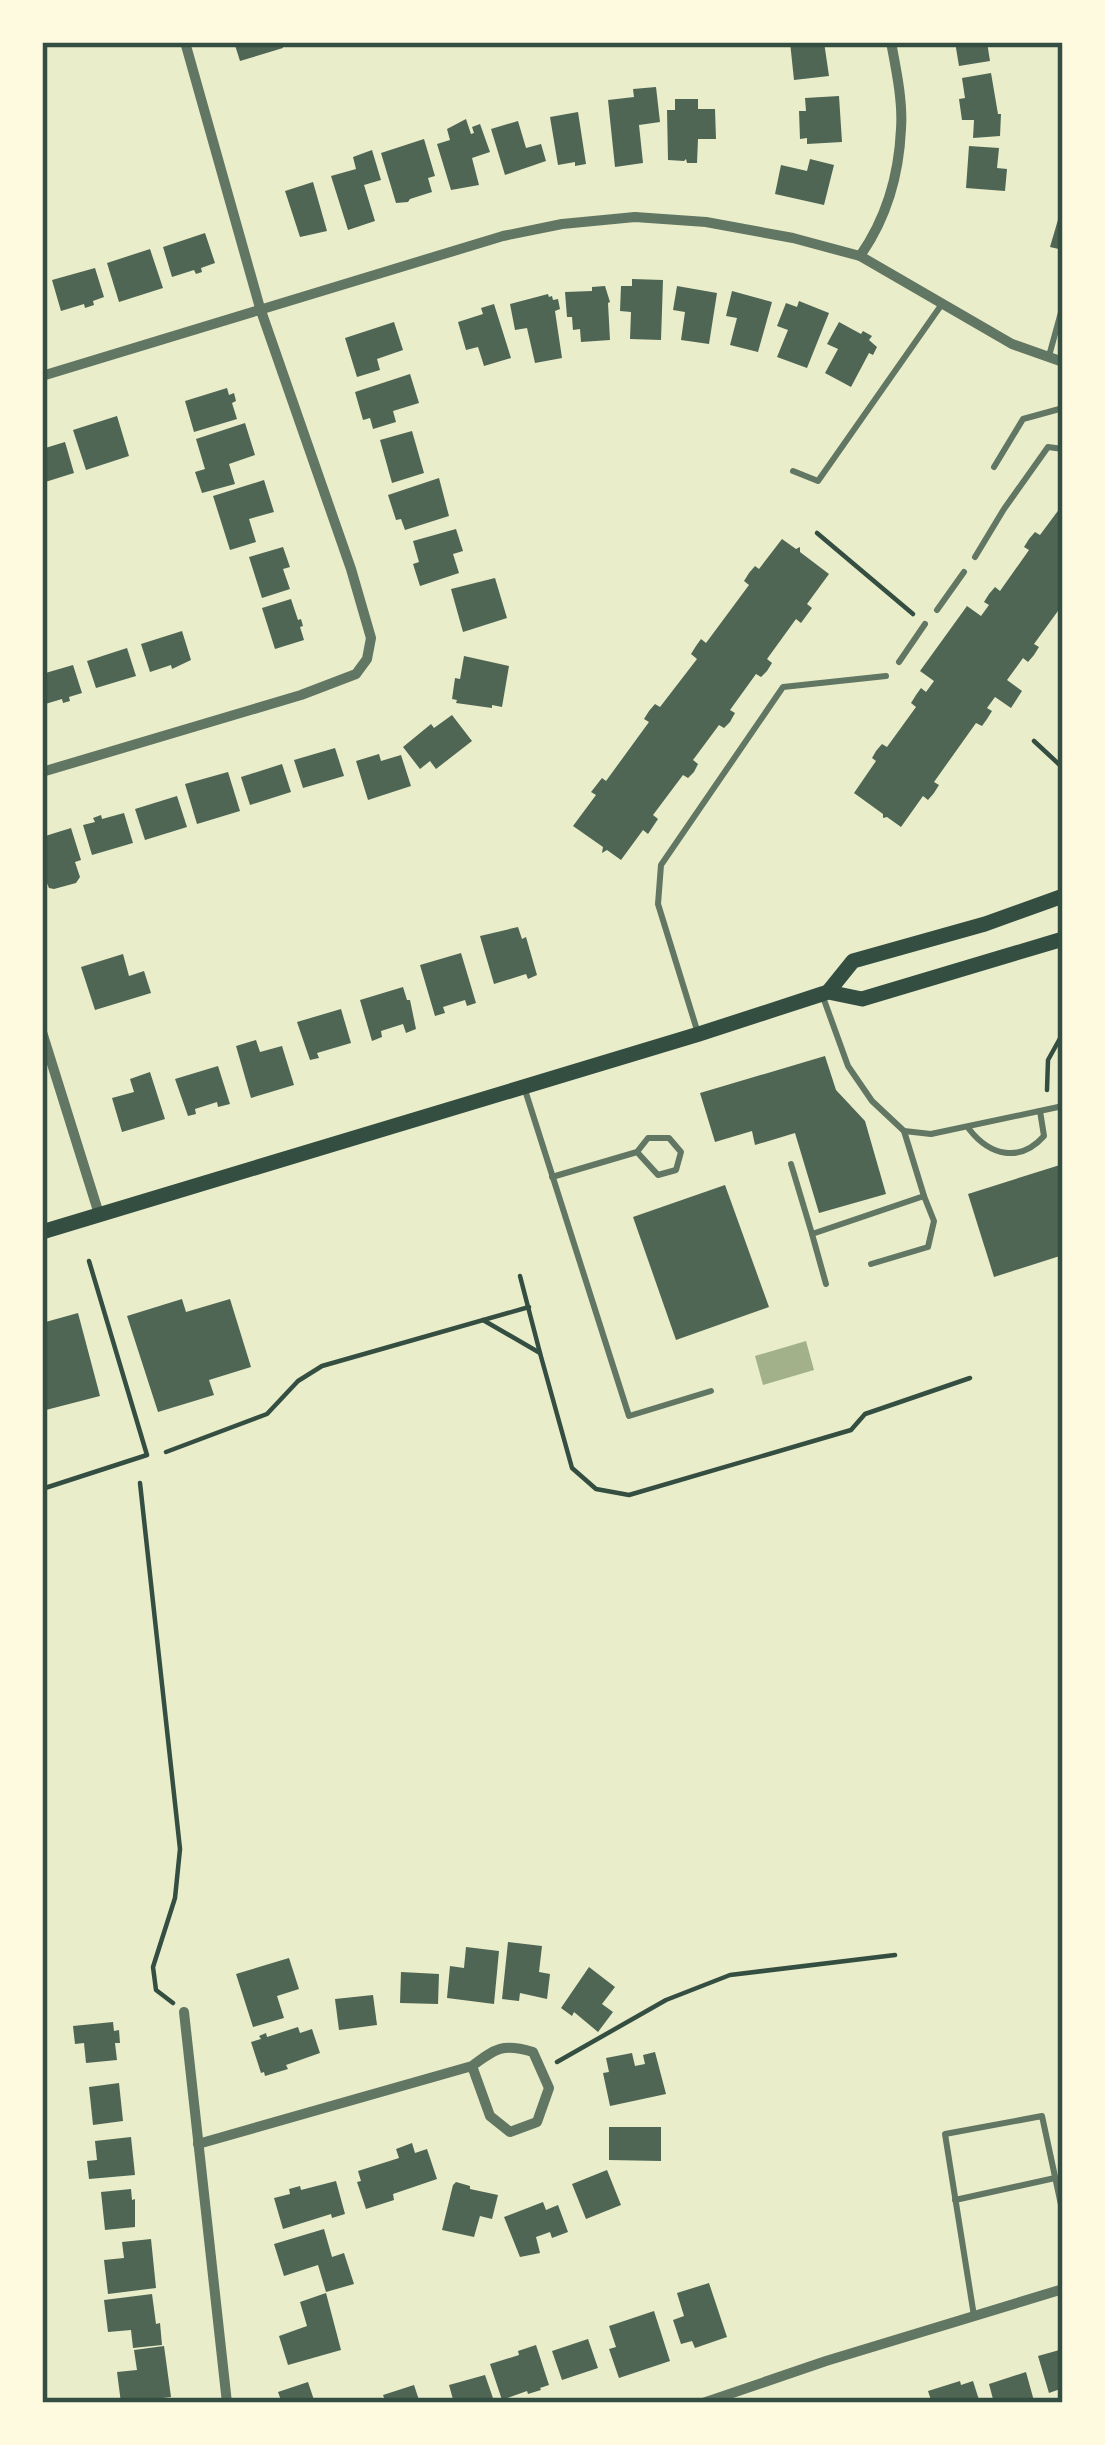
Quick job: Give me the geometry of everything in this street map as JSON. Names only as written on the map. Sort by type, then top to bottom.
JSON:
[{"type":"main road","points":[[825,993],[853,961],[985,924],[1063,896]]},
{"type":"main road","points":[[42,1232],[825,993],[862,999],[1063,939]]},
{"type":"street","points":[[42,772],[301,695],[356,674],[367,659],[371,638],[351,568],[260,308],[185,42]]},
{"type":"street","points":[[860,256],[877,232],[890,199],[902,127],[892,42]]},
{"type":"street","points":[[42,376],[503,236],[540,227],[635,217],[706,222],[860,256],[1012,344],[1063,362]]},
{"type":"street","points":[[42,1032],[99,1214]]},
{"type":"street","points":[[184,2012],[227,2403]]},
{"type":"street","points":[[198,2144],[472,2066],[494,2049],[514,2046],[533,2052],[549,2088],[537,2122],[510,2132],[490,2116],[472,2066]]},
{"type":"street","points":[[703,2403],[1063,2289]]},
{"type":"lane","points":[[793,471],[818,481],[944,302]]},
{"type":"lane","points":[[1049,356],[1063,305]]},
{"type":"lane","points":[[994,467],[1024,419],[1063,407]]},
{"type":"lane","points":[[975,557],[1048,447],[1063,449]]},
{"type":"lane","points":[[937,610],[964,572]]},
{"type":"lane","points":[[899,662],[925,624]]},
{"type":"lane","points":[[699,1034],[658,904],[662,865],[783,687],[886,676]]},
{"type":"lane","points":[[825,993],[848,1066],[872,1101],[904,1131],[934,1221],[928,1246],[871,1264]]},
{"type":"lane","points":[[524,1087],[629,1416],[711,1391]]},
{"type":"lane","points":[[904,1131],[931,1134],[1063,1106]]},
{"type":"lane","points":[[968,1128],[996,1153],[1010,1154],[1034,1147],[1044,1136],[1040,1111]]},
{"type":"lane","points":[[553,1177],[638,1152],[648,1138],[669,1138],[681,1152],[676,1170],[658,1175],[638,1152]]},
{"type":"lane","points":[[791,1164],[826,1284]]},
{"type":"lane","points":[[812,1234],[924,1196]]},
{"type":"lane","points":[[974,2316],[945,2134],[1042,2116],[1063,2214]]},
{"type":"lane","points":[[955,2200],[1055,2178]]},
{"type":"path","points":[[817,533],[925,624]]},
{"type":"path","points":[[1034,741],[1063,768]]},
{"type":"path","points":[[1047,1090],[1048,1060],[1063,1033]]},
{"type":"path","points":[[42,1489],[147,1455],[89,1261]]},
{"type":"path","points":[[520,1276],[572,1468],[596,1490],[629,1495],[851,1430],[878,1408],[970,1378]]},
{"type":"path","points":[[166,1452],[267,1414],[298,1381],[322,1366],[529,1307]]},
{"type":"path","points":[[483,1320],[540,1353]]},
{"type":"path","points":[[140,1483],[180,1849],[175,1898],[153,1975],[156,1990],[184,2012]]},
{"type":"path","points":[[542,2071],[666,2000],[730,1975],[895,1955]]},
{"type":"shaded area","points":[[806,1341],[814,1370],[763,1385],[755,1356]]},
{"type":"building","points":[[234,42],[281,42],[283,48],[240,61]]},
{"type":"building","points":[[790,42],[824,42],[829,76],[794,80]]},
{"type":"building","points":[[955,42],[987,42],[990,61],[959,66]]},
{"type":"building","points":[[991,73],[1001,114],[1000,136],[973,138],[974,120],[962,120],[962,78]]},
{"type":"building","points":[[656,87],[660,122],[639,125],[643,163],[615,167],[608,100],[634,97],[633,89]]},
{"type":"building","points":[[839,96],[842,142],[807,144],[807,138],[800,139],[799,111],[806,111],[805,98]]},
{"type":"building","points":[[675,99],[698,99],[698,109],[715,109],[716,139],[698,139],[697,163],[668,160],[667,110],[675,110]]},
{"type":"building","points":[[578,112],[586,164],[558,165],[550,117]]},
{"type":"building","points":[[466,119],[471,134],[472,127],[480,124],[490,152],[472,158],[479,185],[451,190],[437,144],[450,140],[447,129]]},
{"type":"building","points":[[518,121],[526,148],[541,144],[546,161],[505,175],[491,129]]},
{"type":"building","points":[[424,139],[435,176],[428,178],[432,192],[396,203],[381,153]]},
{"type":"building","points":[[969,146],[999,148],[997,168],[1007,169],[1005,191],[966,188]]},
{"type":"building","points":[[372,150],[381,180],[364,185],[375,221],[348,230],[331,176],[356,169],[353,157]]},
{"type":"building","points":[[810,159],[834,165],[824,205],[775,194],[781,165],[807,171]]},
{"type":"building","points":[[313,182],[327,231],[300,237],[285,191]]},
{"type":"building","points":[[1063,206],[1063,250],[1050,247]]},
{"type":"building","points":[[205,233],[215,263],[196,274],[194,270],[172,277],[163,247]]},
{"type":"building","points":[[150,249],[163,288],[119,302],[107,263]]},
{"type":"building","points":[[95,268],[104,297],[85,308],[84,304],[61,311],[52,280]]},
{"type":"building","points":[[632,279],[663,280],[661,340],[630,339],[631,312],[620,311],[621,286],[632,286]]},
{"type":"building","points":[[605,286],[610,340],[581,342],[580,329],[573,330],[572,317],[567,317],[565,292]]},
{"type":"building","points":[[677,286],[717,293],[709,344],[681,340],[685,312],[673,310]]},
{"type":"building","points":[[732,291],[772,302],[758,352],[730,345],[737,318],[726,316]]},
{"type":"building","points":[[548,294],[558,299],[560,309],[555,311],[562,358],[535,363],[527,328],[515,330],[510,304]]},
{"type":"building","points":[[799,301],[829,313],[807,368],[777,357],[788,330],[777,326],[786,303],[797,307]]},
{"type":"building","points":[[494,304],[511,358],[484,366],[478,347],[466,350],[458,322],[483,314],[481,308]]},
{"type":"building","points":[[394,322],[403,350],[377,359],[380,370],[357,377],[345,338]]},
{"type":"building","points":[[839,322],[872,336],[869,340],[877,347],[851,387],[825,373],[838,349],[827,344]]},
{"type":"building","points":[[410,374],[419,403],[393,411],[396,422],[373,429],[370,418],[363,420],[355,392]]},
{"type":"building","points":[[227,388],[229,395],[234,393],[237,419],[194,432],[185,401]]},
{"type":"building","points":[[117,416],[129,456],[86,470],[73,430]]},
{"type":"building","points":[[245,423],[255,455],[229,464],[235,484],[202,493],[195,472],[205,469],[196,439]]},
{"type":"building","points":[[412,431],[424,473],[392,483],[380,440]]},
{"type":"building","points":[[65,442],[74,473],[42,483],[42,449]]},
{"type":"building","points":[[439,478],[449,516],[405,530],[401,519],[396,520],[388,495]]},
{"type":"building","points":[[264,480],[274,512],[249,519],[256,542],[230,550],[213,496]]},
{"type":"building","points":[[1063,504],[1063,604],[1034,644],[1039,647],[1034,655],[1028,662],[1023,658],[1007,680],[1022,691],[1011,708],[995,697],[982,726],[976,723],[934,782],[939,785],[934,793],[928,800],[923,796],[901,827],[883,818],[854,793],[876,761],[872,758],[876,751],[882,744],[887,747],[916,707],[911,703],[921,688],[926,692],[934,681],[920,671],[967,606],[981,616],[989,605],[984,602],[989,594],[995,587],[1000,591],[1029,550],[1024,547],[1029,539],[1035,532],[1040,535]]},
{"type":"building","points":[[456,529],[463,551],[453,554],[459,573],[420,586],[413,541]]},
{"type":"building","points":[[782,539],[800,547],[800,552],[829,574],[807,604],[812,608],[801,623],[796,619],[767,659],[772,663],[767,671],[761,677],[756,674],[730,710],[735,713],[730,722],[724,728],[719,725],[693,760],[698,764],[694,772],[688,778],[683,775],[653,815],[658,819],[648,834],[643,830],[621,860],[607,850],[602,853],[603,847],[573,826],[596,795],[591,792],[602,778],[606,781],[649,722],[644,719],[649,711],[655,704],[660,707],[697,659],[691,654],[701,639],[706,643],[749,585],[744,581],[749,573],[755,566],[759,569]]},
{"type":"building","points":[[283,547],[290,567],[283,569],[290,589],[262,598],[249,557]]},
{"type":"building","points":[[495,578],[507,618],[463,632],[451,589]]},
{"type":"building","points":[[291,599],[304,640],[275,649],[262,608]]},
{"type":"building","points":[[182,631],[191,660],[150,672],[141,644]]},
{"type":"building","points":[[127,648],[136,676],[96,688],[87,661]]},
{"type":"building","points":[[464,656],[509,666],[502,707],[452,699]]},
{"type":"building","points":[[73,665],[82,693],[69,697],[70,701],[42,705],[42,674]]},
{"type":"building","points":[[452,715],[472,741],[436,769],[430,761],[420,769],[403,747],[431,724],[434,728]]},
{"type":"building","points":[[335,748],[344,776],[303,788],[294,760]]},
{"type":"building","points":[[379,754],[381,761],[401,755],[411,786],[368,800],[356,761]]},
{"type":"building","points":[[282,764],[291,792],[250,805],[241,777]]},
{"type":"building","points":[[228,772],[240,811],[197,824],[185,784]]},
{"type":"building","points":[[177,796],[187,827],[145,840],[135,809]]},
{"type":"building","points":[[124,813],[133,843],[92,855],[83,825],[101,815],[102,819]]},
{"type":"building","points":[[71,828],[81,860],[75,862],[80,877],[76,883],[49,888],[42,872],[42,837]]},
{"type":"building","points":[[518,927],[522,939],[526,937],[537,975],[494,984],[480,936]]},
{"type":"building","points":[[461,953],[476,1003],[467,1006],[465,1000],[443,1007],[445,1013],[435,1016],[420,965]]},
{"type":"building","points":[[123,954],[129,976],[144,971],[151,993],[95,1010],[81,967]]},
{"type":"building","points":[[403,987],[416,1029],[406,1033],[403,1024],[381,1031],[382,1037],[372,1041],[360,1000]]},
{"type":"building","points":[[341,1009],[351,1043],[317,1053],[319,1058],[310,1060],[297,1022]]},
{"type":"building","points":[[256,1040],[260,1052],[282,1046],[294,1085],[251,1098],[236,1046]]},
{"type":"building","points":[[825,1056],[836,1090],[865,1121],[886,1194],[819,1213],[795,1133],[755,1145],[752,1131],[715,1142],[700,1093]]},
{"type":"building","points":[[218,1066],[230,1104],[218,1107],[217,1102],[188,1116],[175,1079]]},
{"type":"building","points":[[150,1072],[165,1119],[122,1132],[112,1098],[134,1092],[130,1079]]},
{"type":"building","points":[[1063,1164],[1063,1255],[994,1277],[968,1194]]},
{"type":"building","points":[[725,1185],[769,1307],[676,1340],[633,1217]]},
{"type":"building","points":[[182,1299],[186,1312],[230,1299],[251,1367],[209,1380],[214,1395],[158,1412],[127,1316]]},
{"type":"building","points":[[78,1313],[100,1396],[42,1411],[42,1323]]},
{"type":"building","points":[[508,1942],[542,1946],[539,1972],[550,1974],[547,1999],[520,1993],[519,2001],[502,1999]]},
{"type":"building","points":[[466,1947],[499,1951],[494,2004],[447,1998],[450,1966],[464,1968]]},
{"type":"building","points":[[289,1958],[299,1989],[277,1996],[284,2018],[253,2027],[236,1974]]},
{"type":"building","points":[[589,1967],[615,1987],[602,2004],[613,2012],[598,2032],[574,2012],[572,2016],[561,2008]]},
{"type":"building","points":[[401,1972],[439,1974],[438,2004],[400,2003]]},
{"type":"building","points":[[373,1995],[377,2025],[339,2030],[335,1999]]},
{"type":"building","points":[[113,2022],[114,2031],[119,2030],[117,2060],[86,2063],[84,2043],[75,2044],[73,2026]]},
{"type":"building","points":[[298,2027],[300,2033],[312,2029],[320,2053],[265,2076],[251,2042],[266,2033],[267,2037]]},
{"type":"building","points":[[655,2052],[666,2094],[610,2106],[603,2073],[609,2072],[606,2058],[632,2053],[635,2066],[645,2064],[643,2055]]},
{"type":"building","points":[[119,2083],[123,2121],[93,2125],[89,2087]]},
{"type":"building","points":[[609,2127],[661,2127],[661,2161],[609,2160]]},
{"type":"building","points":[[131,2137],[135,2175],[89,2179],[87,2161],[97,2160],[95,2141]]},
{"type":"building","points":[[412,2143],[415,2153],[427,2149],[437,2179],[366,2209],[358,2171],[399,2158],[396,2149]]},
{"type":"building","points":[[607,2170],[621,2205],[586,2219],[572,2184]]},
{"type":"building","points":[[336,2181],[345,2214],[283,2229],[274,2198],[290,2194],[289,2189]]},
{"type":"building","points":[[456,2182],[498,2195],[492,2219],[480,2216],[474,2237],[442,2230]]},
{"type":"building","points":[[131,2189],[135,2227],[105,2230],[101,2192]]},
{"type":"building","points":[[543,2202],[546,2210],[558,2205],[568,2232],[536,2237],[540,2253],[520,2257],[504,2217]]},
{"type":"building","points":[[324,2229],[332,2257],[344,2253],[354,2284],[326,2292],[318,2265],[284,2276],[274,2244]]},
{"type":"building","points":[[151,2239],[156,2288],[108,2294],[104,2260],[124,2258],[122,2242]]},
{"type":"building","points":[[709,2283],[727,2337],[695,2348],[692,2341],[681,2344],[673,2320],[684,2316],[677,2293]]},
{"type":"building","points":[[326,2293],[341,2350],[288,2365],[279,2336],[307,2326],[300,2302]]},
{"type":"building","points":[[152,2294],[162,2345],[133,2348],[131,2330],[108,2332],[104,2300]]},
{"type":"building","points":[[654,2311],[670,2361],[619,2378],[609,2349],[616,2347],[609,2326]]},
{"type":"building","points":[[588,2339],[598,2368],[562,2380],[552,2351]]},
{"type":"building","points":[[536,2345],[549,2385],[502,2400],[490,2364]]},
{"type":"building","points":[[164,2346],[171,2397],[121,2403],[117,2372],[137,2370],[134,2350]]},
{"type":"building","points":[[1063,2349],[1063,2388],[1049,2393],[1038,2356]]},
{"type":"building","points":[[1026,2372],[1034,2401],[994,2403],[989,2384]]},
{"type":"building","points":[[485,2375],[494,2401],[454,2403],[449,2385]]},
{"type":"building","points":[[960,2381],[961,2385],[973,2381],[980,2403],[932,2403],[928,2391]]},
{"type":"building","points":[[308,2382],[315,2403],[282,2403],[278,2392]]},
{"type":"building","points":[[414,2385],[420,2403],[386,2403],[383,2395]]}]
